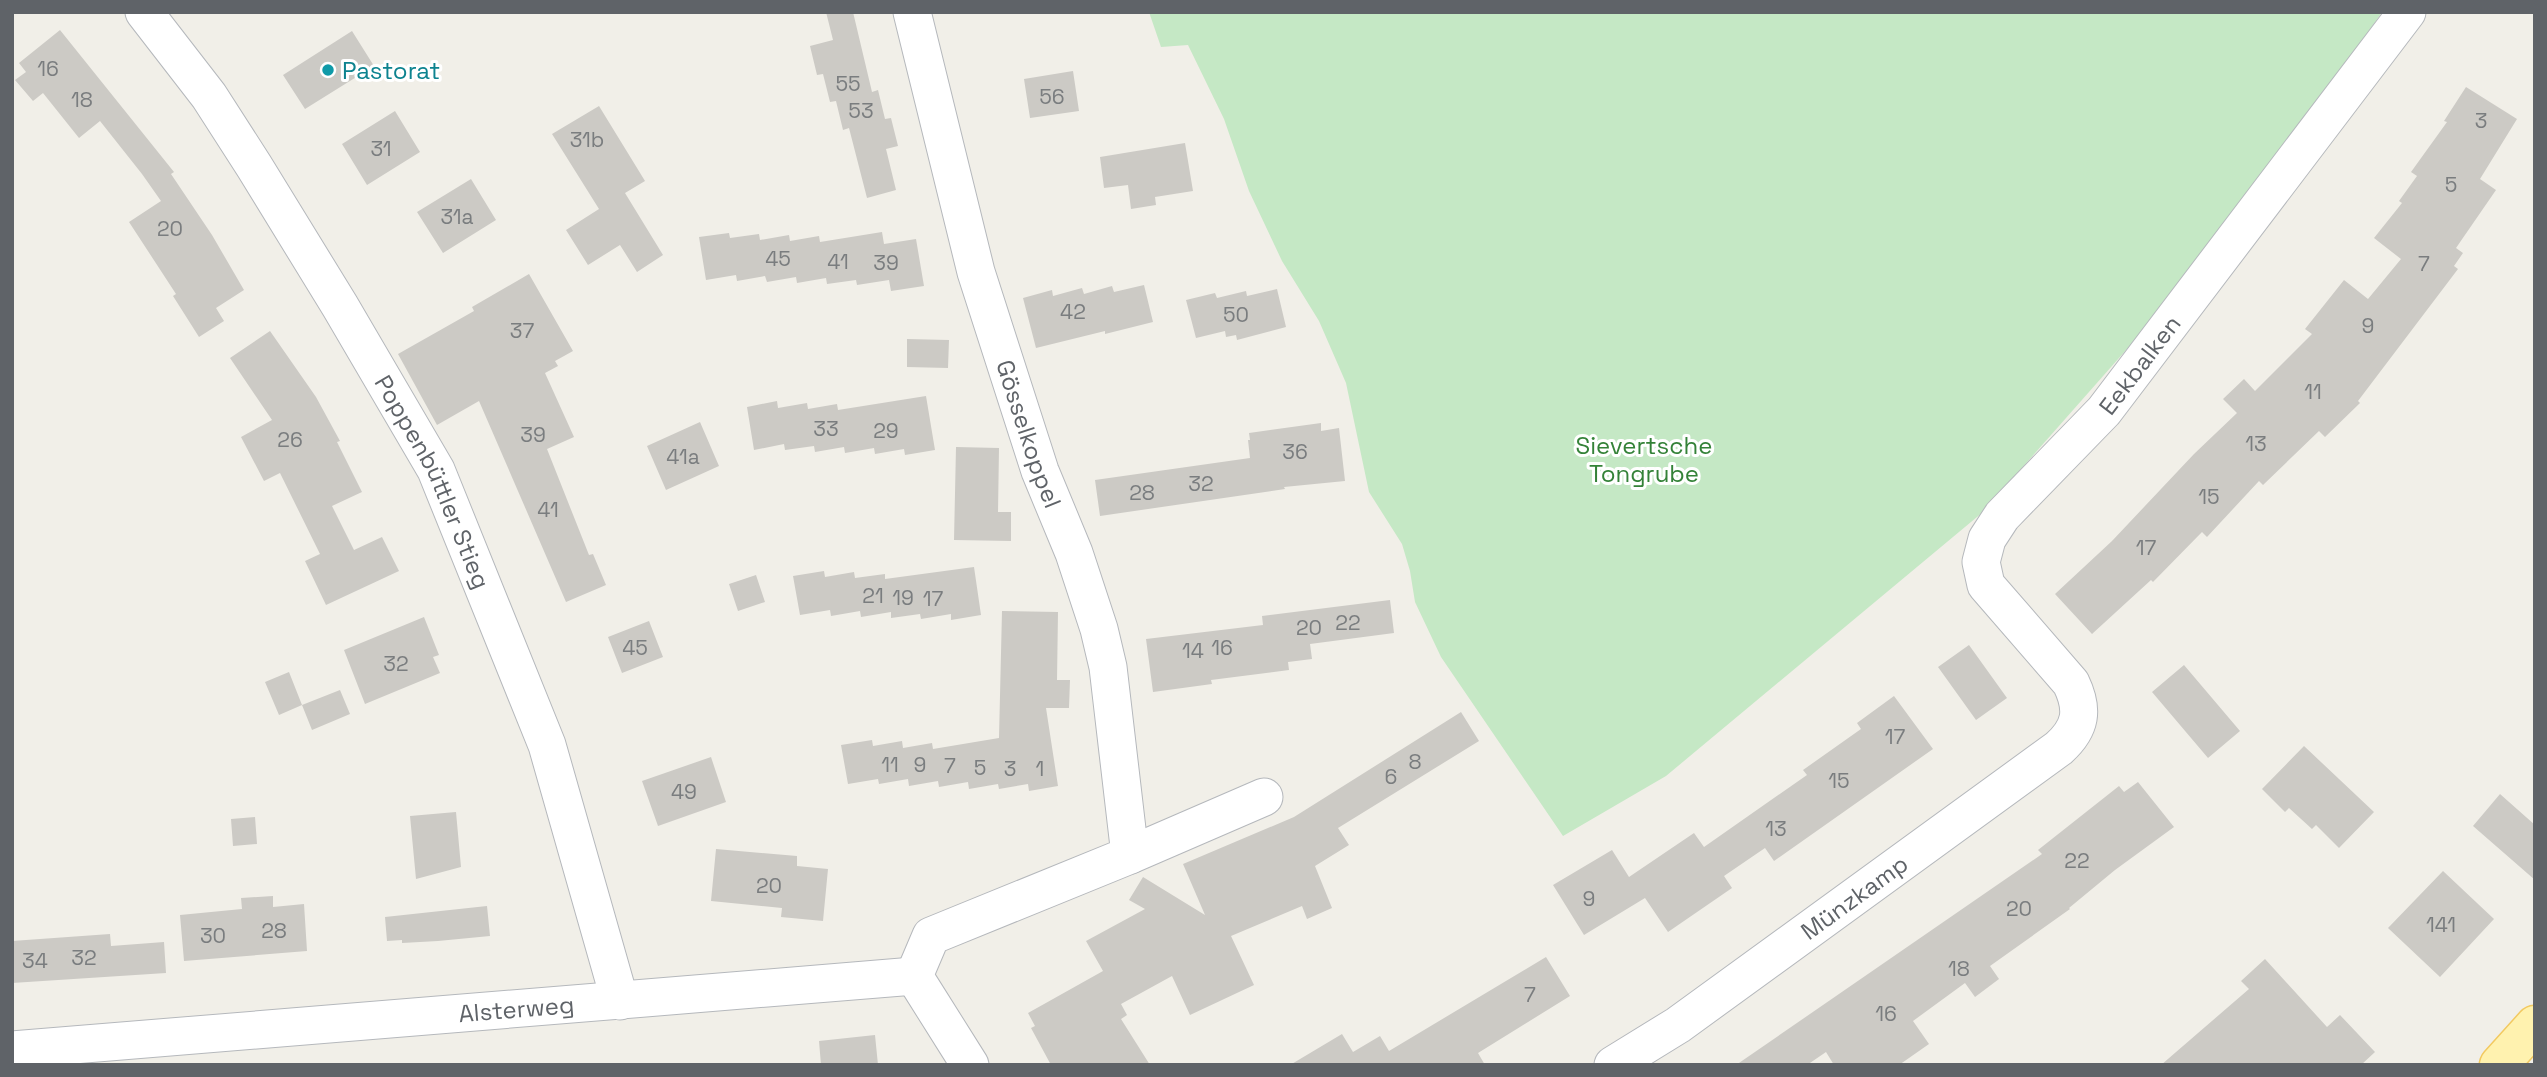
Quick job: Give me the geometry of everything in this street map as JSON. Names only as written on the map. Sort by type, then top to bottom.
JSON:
[{"type":"main road","points":[[2499,1065],[2535,1025]]},
{"type":"street","name":"Poppenbüttler Stieg","points":[[144,12],[209,96],[254,166],[346,315],[436,470],[547,745],[620,1001]]},
{"type":"street","name":"Gösselkoppel","points":[[912,12],[976,272],[1040,471],[1074,554],[1099,629],[1108,667],[1130,855]]},
{"type":"street","name":"Eekbalken","points":[[2079,716],[2077,696],[2066,676],[1986,585],[1981,562],[1987,538],[2002,516],[2104,411],[2407,12]]},
{"type":"street","name":"Münzkamp","points":[[1613,1065],[1678,1025],[2059,748],[2074,734],[2079,716]]},
{"type":"street","points":[[970,1065],[914,976],[931,936],[1264,797]]},
{"type":"street","name":"Alsterweg","points":[[12,1050],[914,976]]},
{"type":"green space","name":"Sievertsche Tongrube","points":[[1149,12],[2382,12],[2320,104],[2187,281],[1983,512],[1666,776],[1563,836],[1441,657],[1415,602],[1402,544],[1369,492],[1346,383],[1319,321],[1282,261],[1249,191],[1224,119],[1188,45],[1161,47]]},
{"type":"building","points":[[826,12],[853,12],[872,92],[878,90],[885,119],[891,118],[898,146],[886,149],[896,190],[867,198],[849,128],[843,130],[836,101],[830,102],[823,74],[817,75],[810,46],[833,40]]},
{"type":"building","points":[[60,30],[174,172],[171,174],[212,235],[244,290],[216,308],[224,321],[199,337],[173,296],[176,294],[129,222],[161,201],[142,174],[100,121],[79,138],[43,93],[33,101],[15,80],[26,72],[19,63]]},
{"type":"building","name":"Pastorat","points":[[352,31],[374,66],[305,109],[283,75]]},
{"type":"building","points":[[1073,71],[1079,111],[1030,118],[1024,79]]},
{"type":"building","points":[[2466,87],[2517,119],[2480,179],[2496,190],[2456,248],[2463,253],[2454,266],[2458,269],[2358,401],[2360,403],[2325,437],[2319,431],[2263,485],[2259,481],[2207,537],[2202,532],[2153,582],[2151,580],[2092,634],[2055,594],[2112,541],[2194,454],[2237,413],[2223,399],[2244,379],[2255,391],[2312,334],[2305,329],[2344,280],[2368,299],[2401,259],[2374,238],[2402,203],[2399,201],[2417,176],[2411,172],[2447,122],[2444,121]]},
{"type":"building","points":[[599,106],[645,181],[625,193],[663,255],[637,272],[620,245],[588,265],[566,230],[599,209],[552,134]]},
{"type":"building","points":[[395,111],[420,152],[367,185],[342,144]]},
{"type":"building","points":[[1185,143],[1193,191],[1155,197],[1156,205],[1131,209],[1128,185],[1104,188],[1100,157]]},
{"type":"building","points":[[471,179],[496,220],[443,253],[417,212]]},
{"type":"building","points":[[882,232],[884,244],[916,239],[924,286],[891,291],[889,280],[857,285],[856,280],[827,284],[826,278],[797,283],[796,277],[767,282],[765,276],[737,281],[736,275],[706,280],[699,237],[729,233],[730,238],[759,234],[760,240],[789,235],[790,241],[819,236],[820,242]]},
{"type":"building","points":[[529,274],[573,351],[555,361],[558,366],[545,373],[574,437],[547,449],[589,555],[593,554],[606,585],[566,602],[479,401],[437,425],[398,354],[474,311],[472,307]]},
{"type":"building","points":[[1144,285],[1153,322],[1036,348],[1023,298],[1052,290],[1053,296],[1082,288],[1084,294],[1112,286],[1114,292]]},
{"type":"building","points":[[1277,289],[1286,327],[1237,340],[1236,335],[1226,337],[1225,331],[1196,338],[1186,300],[1215,293],[1217,298],[1246,291],[1247,296]]},
{"type":"building","points":[[270,331],[316,397],[340,441],[337,442],[362,492],[332,506],[354,550],[382,537],[399,571],[326,605],[305,561],[320,554],[280,473],[264,481],[241,437],[272,420],[230,358]]},
{"type":"building","points":[[907,339],[949,340],[948,368],[907,367]]},
{"type":"building","points":[[926,396],[935,450],[905,455],[904,449],[875,454],[874,448],[845,453],[844,447],[815,452],[814,446],[785,450],[784,444],[754,450],[747,407],[777,401],[778,408],[807,403],[808,409],[837,404],[838,410]]},
{"type":"building","points":[[700,422],[719,466],[666,490],[647,446]]},
{"type":"building","points":[[1321,423],[1321,431],[1339,428],[1345,481],[1284,487],[1285,489],[1100,516],[1095,480],[1250,458],[1249,433]]},
{"type":"building","points":[[956,447],[999,448],[998,512],[1011,512],[1011,541],[954,540]]},
{"type":"building","points":[[974,567],[981,615],[951,620],[951,614],[921,619],[920,614],[891,618],[891,612],[861,617],[860,611],[831,616],[830,610],[800,615],[793,576],[824,571],[825,577],[854,572],[855,578],[885,574],[885,579]]},
{"type":"building","points":[[756,575],[765,602],[738,611],[729,584]]},
{"type":"building","points":[[1390,600],[1394,633],[1310,644],[1312,659],[1288,662],[1289,670],[1211,680],[1212,684],[1153,692],[1146,639],[1263,625],[1262,616]]},
{"type":"building","points":[[1002,611],[1058,612],[1057,680],[1070,680],[1069,708],[1046,708],[1058,786],[1029,791],[1028,784],[999,789],[998,784],[969,789],[968,782],[939,787],[938,781],[909,786],[908,779],[879,784],[878,779],[848,784],[841,745],[872,740],[873,746],[902,741],[903,748],[932,743],[933,749],[999,738]]},
{"type":"building","points":[[424,617],[439,655],[433,657],[440,673],[365,704],[344,650]]},
{"type":"building","points":[[649,621],[663,657],[622,673],[608,637]]},
{"type":"building","points":[[1969,645],[2007,698],[1976,720],[1938,667]]},
{"type":"building","points":[[2184,665],[2240,731],[2208,758],[2152,692]]},
{"type":"building","points":[[289,672],[302,705],[279,715],[265,682]]},
{"type":"building","points":[[340,690],[350,714],[312,730],[302,705]]},
{"type":"building","points":[[1894,696],[1933,749],[1774,861],[1765,848],[1724,876],[1732,888],[1668,932],[1645,898],[1584,935],[1553,885],[1612,850],[1629,877],[1694,833],[1704,847],[1807,775],[1803,770],[1861,729],[1857,723]]},
{"type":"building","points":[[1461,712],[1479,741],[1338,828],[1349,845],[1315,866],[1332,908],[1307,919],[1302,906],[1231,936],[1254,985],[1190,1015],[1172,976],[1121,1004],[1127,1015],[1121,1019],[1150,1065],[1051,1065],[1031,1028],[1035,1026],[1028,1013],[1103,971],[1086,941],[1145,909],[1129,900],[1143,877],[1205,915],[1183,864],[1294,817]]},
{"type":"building","points":[[2304,746],[2374,812],[2339,848],[2316,825],[2312,829],[2289,808],[2285,812],[2262,789]]},
{"type":"building","points":[[711,757],[726,802],[658,826],[642,781]]},
{"type":"building","points":[[2138,782],[2174,827],[2115,870],[2070,909],[1990,966],[1999,979],[1975,997],[1965,983],[1913,1021],[1929,1044],[1899,1065],[1834,1065],[1826,1052],[1807,1065],[1736,1065],[2042,854],[2038,850],[2119,786],[2124,792]]},
{"type":"building","points":[[2500,794],[2535,825],[2535,880],[2473,826]]},
{"type":"building","points":[[456,812],[461,867],[416,879],[410,816]]},
{"type":"building","points":[[255,817],[257,844],[233,846],[231,819]]},
{"type":"building","points":[[716,849],[797,856],[797,866],[828,869],[823,921],[781,917],[782,908],[711,901]]},
{"type":"building","points":[[2443,871],[2494,919],[2440,977],[2388,928]]},
{"type":"building","points":[[273,896],[273,907],[304,904],[307,951],[184,961],[180,915],[242,909],[241,898]]},
{"type":"building","points":[[487,906],[490,936],[402,943],[402,940],[387,941],[385,917]]},
{"type":"building","points":[[110,934],[111,946],[164,942],[166,973],[12,983],[12,941]]},
{"type":"building","points":[[1546,957],[1570,996],[1478,1053],[1485,1065],[1290,1065],[1342,1034],[1353,1052],[1380,1036],[1389,1051]]},
{"type":"building","points":[[2265,959],[2327,1027],[2340,1015],[2375,1052],[2361,1065],[2161,1065],[2249,989],[2241,981]]},
{"type":"building","points":[[875,1035],[878,1065],[821,1065],[819,1041]]},
{"type":"place","name":"Pastorat","points":[[328,70]]}]
